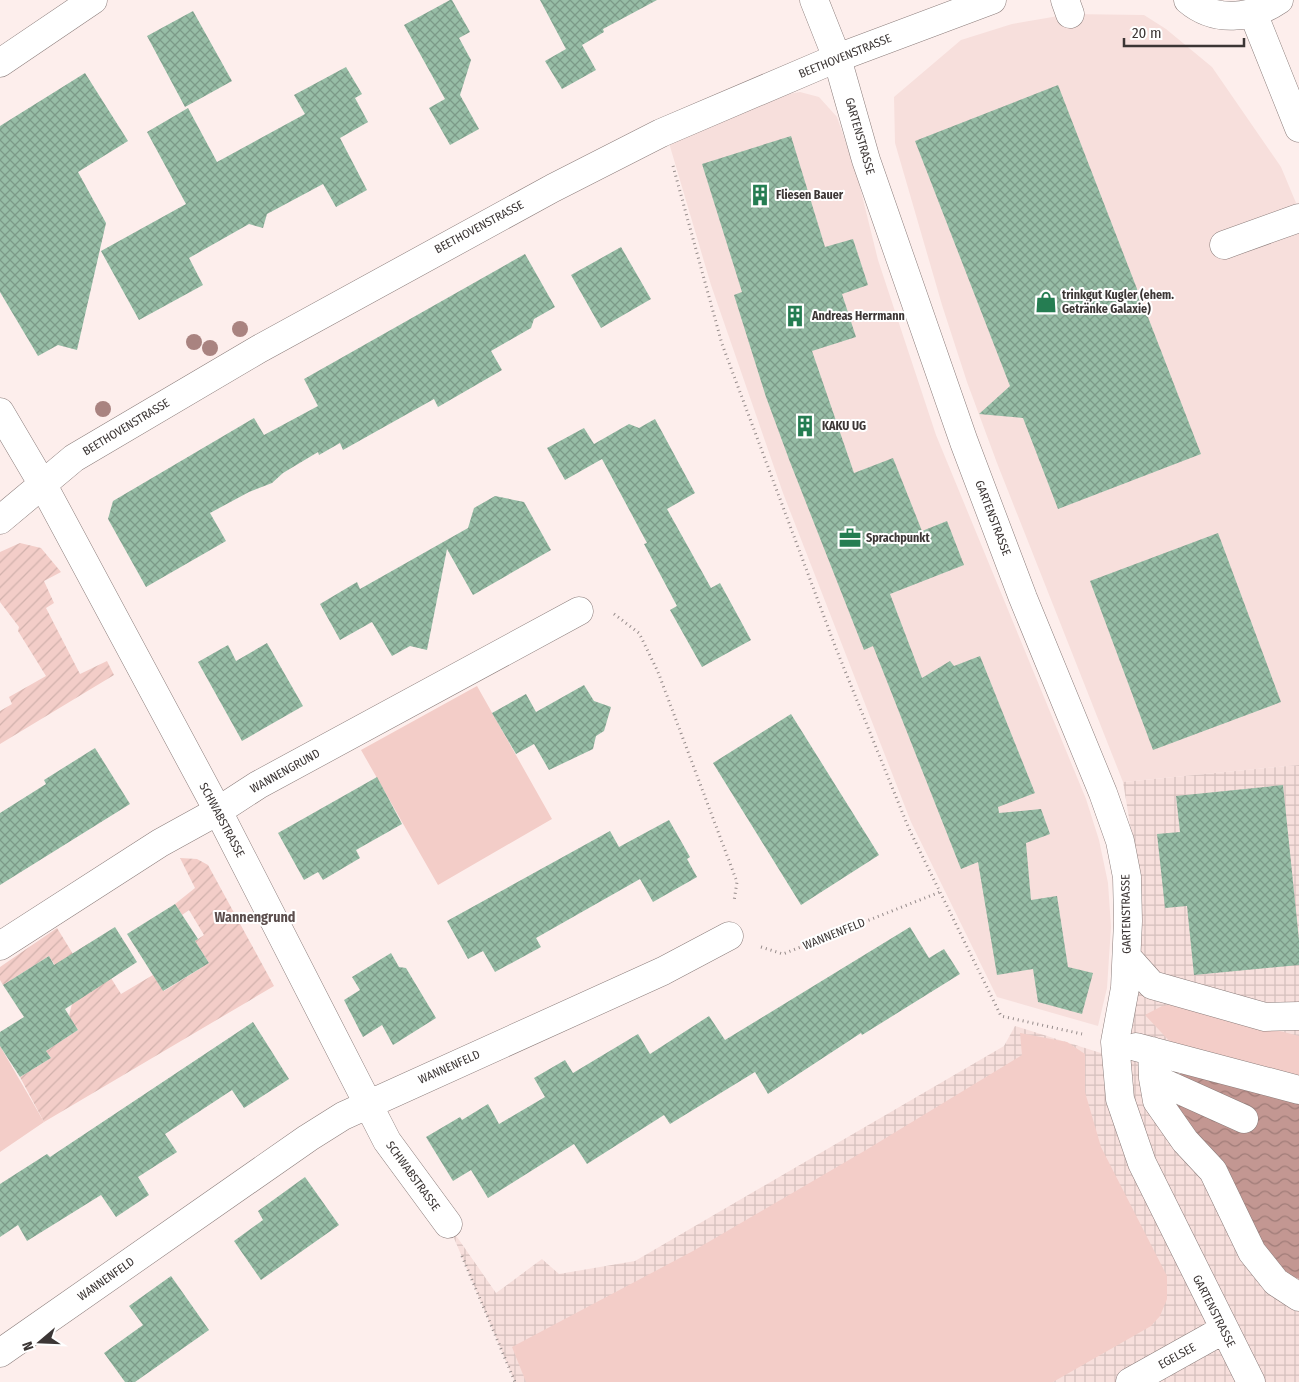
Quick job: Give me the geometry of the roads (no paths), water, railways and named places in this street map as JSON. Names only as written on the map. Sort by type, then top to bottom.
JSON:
[{"type":"street","points":[[0,63],[93,0]]},
{"type":"street","name":"GARTENSTRASSE","points":[[814,0],[838,58],[866,160],[964,442],[1023,598],[1103,793],[1120,841],[1126,877],[1127,957],[1125,988],[1115,1042],[1120,1099],[1142,1163],[1223,1330],[1251,1382]]},
{"type":"street","name":"BEETHOVENSTRASSE","points":[[0,520],[74,458],[258,348],[413,262],[661,133],[838,58],[992,0]]},
{"type":"street","points":[[1188,0],[1208,12],[1222,15],[1253,14],[1278,0]]},
{"type":"street","points":[[1253,14],[1299,128]]},
{"type":"street","points":[[1224,245],[1299,218]]},
{"type":"street","name":"SCHWABSTRASSE","points":[[0,412],[43,485],[218,811],[370,1104],[387,1141],[448,1224]]},
{"type":"street","name":"WANNENGRUND","points":[[0,946],[160,843],[218,811],[258,785],[579,611]]},
{"type":"street","name":"WANNENFELD","points":[[0,1353],[308,1138],[344,1116],[663,971],[729,936]]},
{"type":"street","points":[[1127,957],[1152,985],[1265,1017],[1299,1016]]},
{"type":"street","points":[[1115,1042],[1244,1119]]},
{"type":"street","points":[[1152,1065],[1299,1090]]},
{"type":"street","points":[[1152,1065],[1157,1101],[1185,1141],[1213,1171],[1252,1252],[1276,1282],[1299,1297]]},
{"type":"street","name":"EGELSEE","points":[[1130,1382],[1223,1330]]},
{"type":"water","points":[[1181,1073],[1299,1101],[1299,1279],[1279,1272],[1167,1103]]},
{"type":"place","name":"Fliesen Bauer","points":[[760,195]]},
{"type":"place","name":"trinkgut Kugler (ehem. Getränke Galaxie)","points":[[1046,302]]},
{"type":"place","name":"Andreas Herrmann","points":[[795,316]]},
{"type":"place","name":"KAKU UG","points":[[805,426]]},
{"type":"place","name":"Sprachpunkt","points":[[850,538]]},
{"type":"district","name":"Wannengrund","points":[[255,917]]}]
